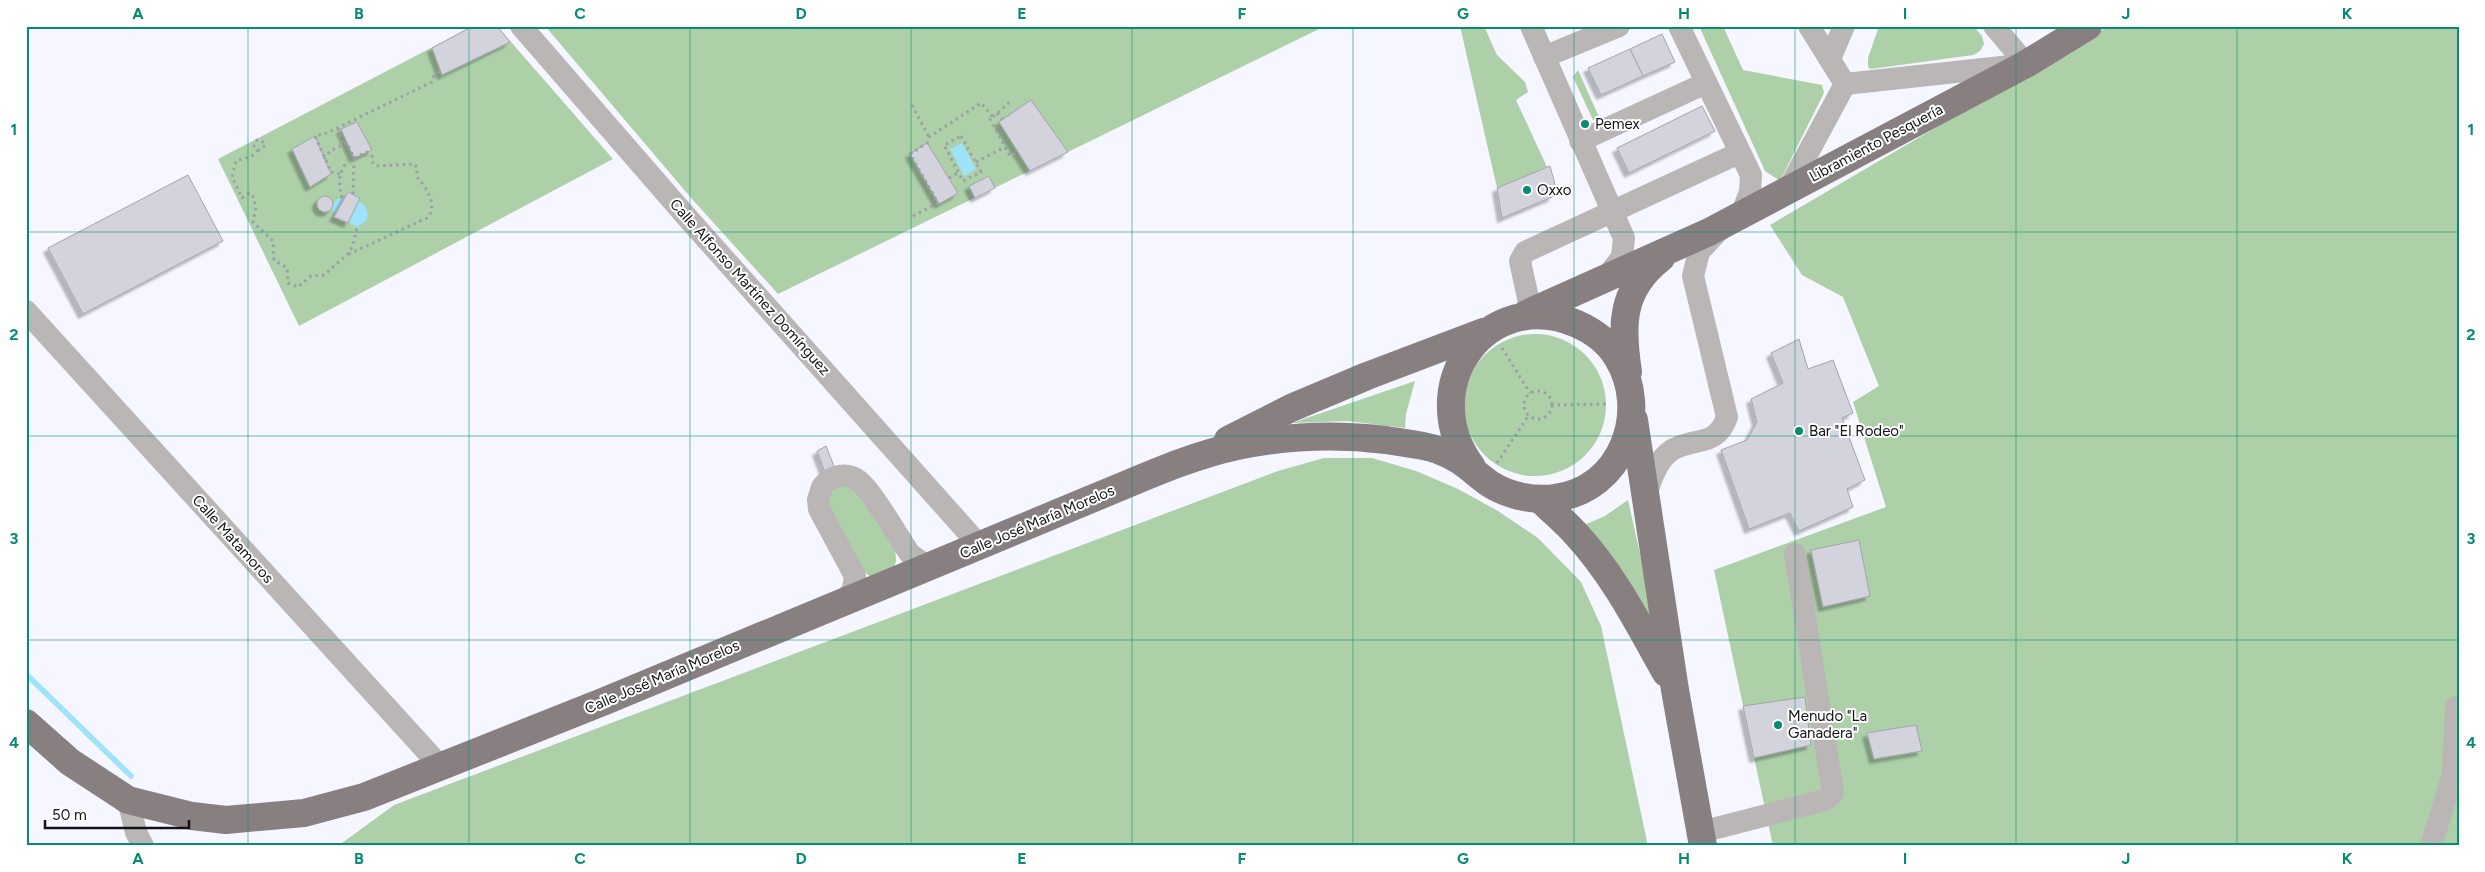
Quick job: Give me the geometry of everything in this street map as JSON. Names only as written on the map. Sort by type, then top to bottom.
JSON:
[{"type":"main road","name":"Libramiento Pesquería","points":[[1669,251],[1736,218],[2026,64],[2088,26]]},
{"type":"main road","points":[[1479,474],[1463,456],[1454,436],[1450,414],[1452,385],[1464,358],[1473,346],[1498,327],[1669,251]]},
{"type":"main road","points":[[1669,251],[1645,274],[1631,296],[1624,313],[1623,342],[1675,690],[1702,839]]},
{"type":"main road","points":[[1547,316],[1567,320],[1586,328],[1602,340],[1616,355],[1626,373],[1632,402],[1625,446],[1604,474],[1575,493],[1540,499],[1514,495],[1479,474],[1456,457],[1436,449],[1354,436],[1303,438],[1237,446],[1182,463],[1291,408],[1367,376],[1526,317],[1547,316]]},
{"type":"main road","name":"Calle José María Morelos","points":[[26,723],[70,762],[128,800],[209,819],[260,819],[304,813],[335,806],[441,766],[1182,463]]},
{"type":"main road","points":[[1540,499],[1576,534],[1602,565],[1627,603],[1675,690]]},
{"type":"street","name":"Calle Alfonso Martínez Domínguez","points":[[521,26],[692,222],[980,546]]},
{"type":"street","points":[[1537,37],[1580,26]]},
{"type":"street","points":[[1537,37],[1619,26]]},
{"type":"street","points":[[1646,498],[1654,472],[1672,450],[1712,438],[1724,426],[1727,417],[1693,276],[1699,252],[1736,218],[1752,186],[1744,161],[1678,26]]},
{"type":"street","points":[[1809,26],[1845,84]]},
{"type":"street","points":[[1830,60],[1844,26]]},
{"type":"street","points":[[1994,26],[2026,64]]},
{"type":"street","points":[[1537,37],[1625,244],[1622,257],[1605,279]]},
{"type":"street","points":[[1845,84],[2026,64]]},
{"type":"street","points":[[1580,140],[1706,83]]},
{"type":"street","points":[[1744,161],[1764,184],[1777,190],[1788,190],[1845,84]]},
{"type":"street","points":[[1531,312],[1520,261],[1525,252],[1617,223],[1744,161]]},
{"type":"street","points":[[1617,223],[1646,252],[1669,251]]},
{"type":"street","name":"Calle Matamoros","points":[[26,311],[441,766]]},
{"type":"street","points":[[845,601],[853,589],[855,576],[818,506],[822,487],[836,476],[846,476],[861,482],[910,554],[921,562],[934,565]]},
{"type":"street","points":[[1702,839],[1825,800],[1833,793],[1794,554]]},
{"type":"street","points":[[2432,846],[2453,774],[2456,707]]},
{"type":"street","points":[[128,800],[136,832],[144,846]]},
{"type":"path","points":[[340,174],[331,172],[315,136],[338,128],[432,82],[434,76],[440,71]]},
{"type":"path","points":[[1012,100],[990,119],[1010,156],[1018,152]]},
{"type":"path","points":[[913,216],[938,203],[910,154],[927,143],[929,137],[982,103],[993,117]]},
{"type":"path","points":[[912,105],[929,137]]},
{"type":"path","points":[[997,113],[1002,119]]},
{"type":"path","points":[[338,128],[342,145]]},
{"type":"path","points":[[961,136],[981,172],[963,181],[959,172],[944,145],[961,136]]},
{"type":"path","points":[[324,159],[330,151],[347,143],[353,157],[353,194]]},
{"type":"path","points":[[976,162],[1005,147]]},
{"type":"path","points":[[258,150],[252,156],[236,161],[232,177],[242,198],[249,193],[254,196],[256,208],[253,222],[274,241],[274,260],[287,268],[288,284],[299,286],[311,276],[324,275],[347,255],[427,218],[433,210],[425,186],[416,177],[417,165],[376,166],[372,163],[372,156],[367,152],[353,157],[344,164],[338,186],[342,198]]},
{"type":"path","points":[[949,178],[959,172]]},
{"type":"path","points":[[347,255],[353,245],[357,227]]},
{"type":"path","points":[[1498,327],[1530,393]]},
{"type":"path","points":[[1543,392],[1550,397],[1552,405],[1545,416],[1537,418],[1529,415],[1524,404],[1530,393],[1543,392]]},
{"type":"path","points":[[1552,405],[1632,402]]},
{"type":"path","points":[[1479,474],[1529,415]]},
{"type":"green space","points":[[473,26],[497,26],[613,159],[299,326],[218,159]]},
{"type":"green space","points":[[545,26],[1325,26],[778,294],[692,199]]},
{"type":"green space","points":[[1460,26],[1484,26],[1497,55],[1525,82],[1528,92],[1516,100],[1547,167],[1497,188]]},
{"type":"green space","points":[[1699,26],[1723,26],[1743,70],[1822,85],[1824,93],[1780,181],[1765,171]]},
{"type":"green space","points":[[1879,26],[1973,26],[1982,36],[1984,44],[1980,51],[1973,55],[1871,69],[1868,67],[1868,58]]},
{"type":"green space","points":[[2109,26],[2459,26],[2459,846],[1773,846],[1714,570],[1886,507],[1853,402],[1879,386],[1843,297],[1802,275],[1770,225]]},
{"type":"green space","points":[[1578,70],[1599,117],[1599,121],[1593,120],[1573,77]]},
{"type":"green space","points":[[1535,334],[1562,340],[1574,346],[1585,355],[1594,366],[1600,378],[1606,405],[1600,432],[1594,444],[1585,455],[1574,464],[1562,470],[1535,476],[1508,470],[1496,464],[1485,455],[1476,444],[1470,432],[1464,405],[1470,378],[1476,366],[1485,355],[1496,346],[1508,340]]},
{"type":"green space","points":[[1415,381],[1406,414],[1405,428],[1347,421],[1292,423]]},
{"type":"green space","points":[[1324,458],[1372,458],[1416,471],[1458,489],[1498,511],[1538,538],[1581,582],[1601,626],[1648,846],[338,846],[394,805],[1278,471]]},
{"type":"green space","points":[[841,485],[853,485],[895,544],[896,561],[893,570],[873,579],[861,569],[825,502],[830,494]]},
{"type":"green space","points":[[1628,500],[1657,630],[1584,525],[1605,516]]},
{"type":"water","points":[[962,143],[976,169],[964,176],[950,149]]},
{"type":"water","points":[[348,197],[363,204],[367,210],[367,220],[358,227],[337,217],[331,208],[337,199]]},
{"type":"building","points":[[473,26],[497,26],[510,42],[442,75],[432,48]]},
{"type":"building","points":[[1662,34],[1675,62],[1643,76],[1630,49]]},
{"type":"building","points":[[1630,49],[1643,76],[1601,95],[1588,68]]},
{"type":"building","points":[[1031,100],[1068,152],[1030,171],[999,122]]},
{"type":"building","points":[[1702,106],[1715,131],[1629,173],[1617,148]]},
{"type":"building","points":[[357,122],[372,150],[354,158],[341,129]]},
{"type":"building","points":[[315,136],[331,174],[310,187],[292,149]]},
{"type":"building","points":[[927,143],[958,193],[939,204],[910,154]]},
{"type":"building","name":"Oxxo","points":[[1550,166],[1556,188],[1552,197],[1502,218],[1497,188]]},
{"type":"building","points":[[188,175],[223,241],[83,314],[48,248]]},
{"type":"building","points":[[989,176],[995,188],[975,198],[969,186]]},
{"type":"building","points":[[348,192],[360,198],[348,223],[334,217]]},
{"type":"building","points":[[325,196],[331,198],[333,204],[331,210],[325,212],[319,210],[317,204],[319,198]]},
{"type":"building","name":"Bar \"El Rodeo\"","points":[[1799,339],[1808,369],[1833,360],[1853,413],[1842,418],[1865,480],[1847,489],[1853,507],[1799,531],[1790,513],[1749,529],[1721,450],[1747,440],[1757,422],[1751,399],[1783,383],[1771,353]]},
{"type":"building","points":[[826,446],[836,471],[826,475],[817,451]]},
{"type":"building","points":[[1859,540],[1870,596],[1823,607],[1811,550]]},
{"type":"building","name":"Menudo \"La Ganadera\"","points":[[1805,697],[1811,745],[1754,758],[1743,706]]},
{"type":"building","points":[[1916,725],[1922,751],[1874,759],[1867,733]]},
{"type":"waterway","points":[[26,674],[131,776]]},
{"type":"place","name":"Pemex","points":[[1585,124]]},
{"type":"place","name":"Oxxo","points":[[1527,190]]},
{"type":"place","name":"Bar \"El Rodeo\"","points":[[1799,431]]},
{"type":"place","name":"Menudo \"La Ganadera\"","points":[[1778,725]]}]
